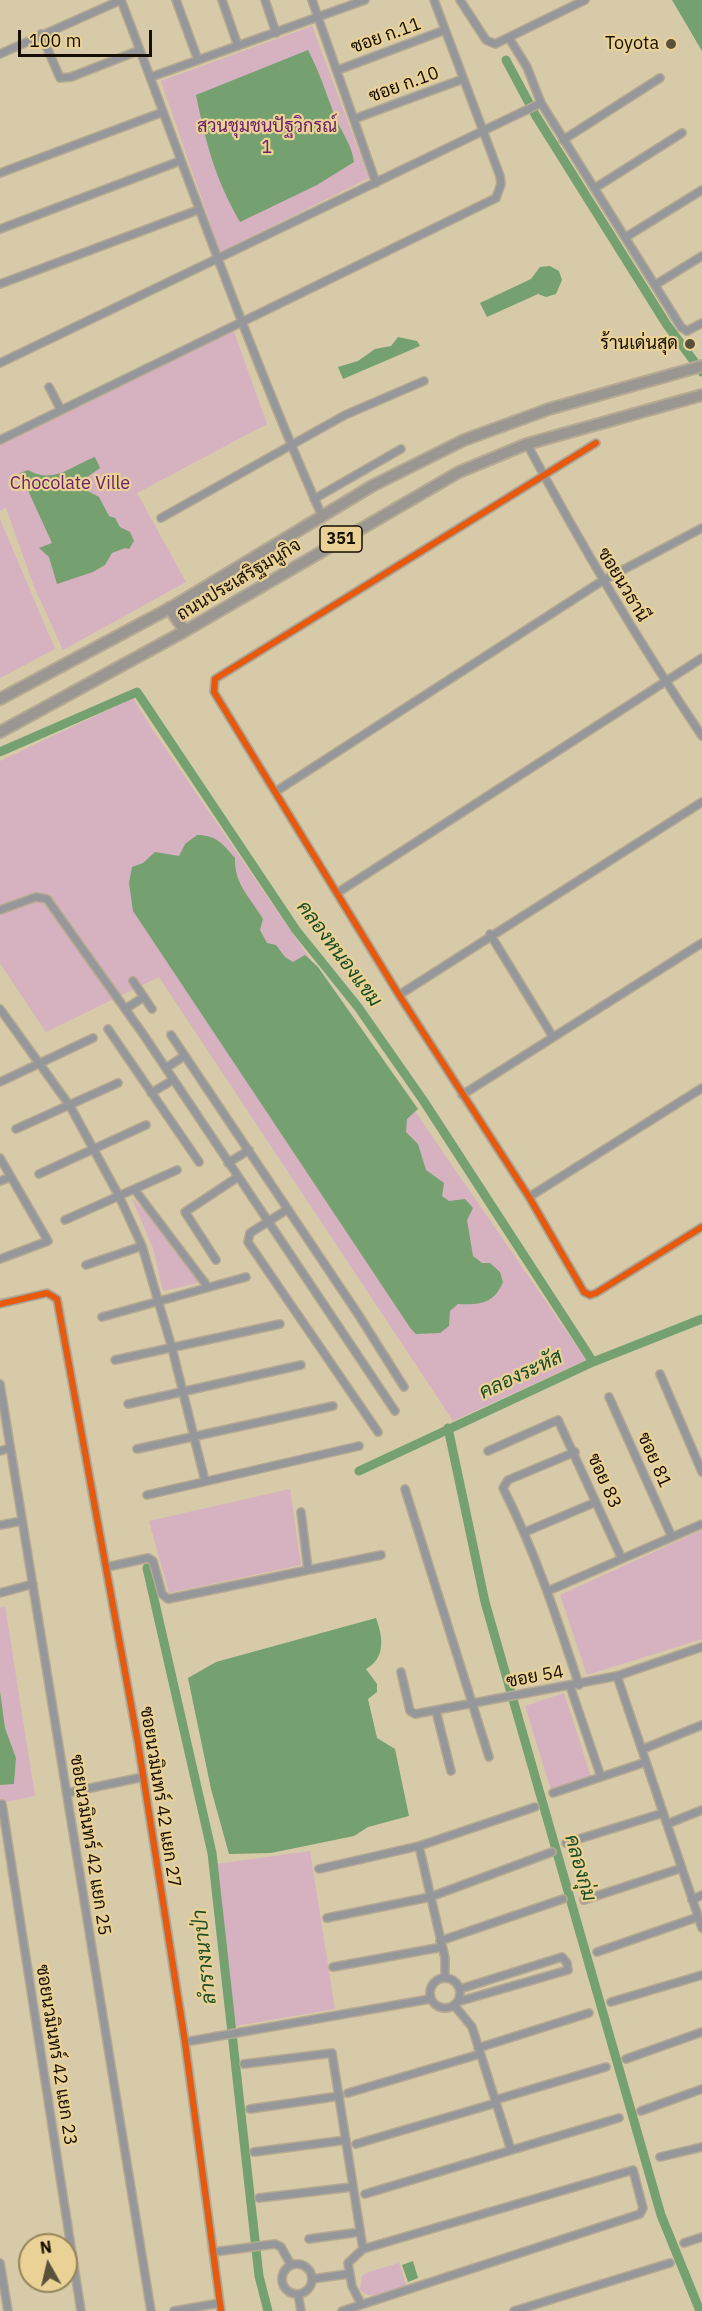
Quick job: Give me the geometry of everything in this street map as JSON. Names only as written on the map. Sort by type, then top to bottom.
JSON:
[{"type":"main road","name":"ถนนประเสริฐมนูกิจ","points":[[0,699],[169,608],[372,486],[464,440],[549,409],[696,369]]},
{"type":"main road","name":"ถนนประเสริฐมนูกิจ","points":[[1,732],[185,632],[459,472],[528,444],[702,395]]},
{"type":"main road","points":[[169,608],[185,632]]},
{"type":"street","points":[[0,54],[121,0],[216,260],[289,445],[322,516]]},
{"type":"street","points":[[176,0],[198,60]]},
{"type":"street","points":[[222,0],[238,46]]},
{"type":"street","points":[[265,0],[276,33]]},
{"type":"street","points":[[312,0],[376,183]]},
{"type":"street","points":[[150,76],[365,0]]},
{"type":"street","points":[[0,440],[496,198],[501,184],[500,176],[434,0]]},
{"type":"street","points":[[460,0],[490,44],[509,38],[585,0]]},
{"type":"street","name":"ซอย ก.11","points":[[338,70],[445,30]]},
{"type":"street","points":[[41,34],[60,78],[71,77],[140,50]]},
{"type":"street","points":[[509,38],[527,67],[535,107],[563,140],[684,330],[687,331],[702,323]]},
{"type":"street","points":[[563,140],[660,78]]},
{"type":"street","name":"ซอย ก.10","points":[[354,119],[463,79]]},
{"type":"street","points":[[0,363],[535,107]]},
{"type":"street","points":[[0,173],[163,112]]},
{"type":"street","points":[[595,188],[682,133]]},
{"type":"street","points":[[0,229],[180,161]]},
{"type":"street","points":[[626,237],[702,190]]},
{"type":"street","points":[[0,284],[198,210]]},
{"type":"street","points":[[655,285],[702,256]]},
{"type":"street","points":[[161,518],[345,415],[424,381]]},
{"type":"street","points":[[50,387],[61,410]]},
{"type":"street","points":[[596,443],[215,679],[214,692],[399,995],[529,1197],[584,1292],[590,1295],[702,1227]]},
{"type":"street","name":"ซอยนวธานี","points":[[528,444],[542,476],[602,582],[702,736]]},
{"type":"street","points":[[314,499],[401,449]]},
{"type":"street","points":[[275,792],[602,582],[702,528]]},
{"type":"street","points":[[337,893],[702,658]]},
{"type":"street","points":[[399,995],[490,934],[702,802]]},
{"type":"street","points":[[0,910],[36,897],[47,899],[125,1009],[395,1411]]},
{"type":"street","points":[[490,934],[553,1037]]},
{"type":"street","points":[[462,1095],[702,943]]},
{"type":"street","points":[[133,981],[152,1009]]},
{"type":"street","points":[[125,1009],[144,997]]},
{"type":"street","points":[[0,1010],[3,1019],[39,1062],[70,1106],[119,1196],[142,1246],[172,1348],[205,1481]]},
{"type":"street","points":[[108,1029],[199,1162]]},
{"type":"street","points":[[171,1035],[404,1387]]},
{"type":"street","points":[[0,1082],[93,1038]]},
{"type":"street","points":[[165,1068],[184,1056]]},
{"type":"street","points":[[152,1093],[173,1080]]},
{"type":"street","points":[[16,1129],[118,1083]]},
{"type":"street","points":[[529,1197],[702,1088]]},
{"type":"street","points":[[39,1174],[146,1125]]},
{"type":"street","points":[[228,1163],[249,1150]]},
{"type":"street","points":[[0,1158],[48,1241],[0,1259]]},
{"type":"street","points":[[65,1220],[177,1170]]},
{"type":"street","points":[[0,1181],[10,1177]]},
{"type":"street","points":[[216,1260],[185,1212],[238,1177]]},
{"type":"street","points":[[135,1190],[208,1287]]},
{"type":"street","points":[[288,1209],[250,1233],[248,1242],[378,1432]]},
{"type":"street","points":[[86,1265],[142,1246]]},
{"type":"street","points":[[102,1317],[246,1277]]},
{"type":"street","name":"ซอยนวมินทร์ 42 แยก 27","points":[[0,1304],[47,1293],[57,1299],[143,1777],[185,2042],[221,2311]]},
{"type":"street","points":[[115,1360],[280,1324]]},
{"type":"street","points":[[128,1404],[301,1365]]},
{"type":"street","points":[[660,1374],[702,1472]]},
{"type":"street","name":"ซอยนวมินทร์ 42 แยก 25","points":[[0,1384],[2,1413],[33,1584],[151,2311]]},
{"type":"street","name":"ซอย 81","points":[[609,1397],[671,1535]]},
{"type":"street","points":[[137,1449],[333,1406]]},
{"type":"street","name":"ซอย 83","points":[[488,1451],[555,1420],[561,1422],[622,1559]]},
{"type":"street","points":[[147,1494],[359,1446]]},
{"type":"street","points":[[0,1451],[10,1448]]},
{"type":"street","points":[[575,1452],[504,1484],[503,1488],[525,1532],[548,1591],[579,1685]]},
{"type":"street","points":[[405,1489],[489,1757]]},
{"type":"street","points":[[525,1532],[596,1502]]},
{"type":"street","points":[[300,1512],[308,1569]]},
{"type":"street","points":[[0,1525],[22,1521]]},
{"type":"street","points":[[548,1591],[671,1535],[702,1524]]},
{"type":"street","points":[[107,1567],[148,1558],[153,1561],[162,1594],[168,1599],[381,1555]]},
{"type":"street","points":[[0,1593],[33,1584]]},
{"type":"street","name":"ซอย 54","points":[[401,1672],[412,1713],[436,1711],[579,1685],[617,1676],[702,1647]]},
{"type":"street","points":[[617,1676],[702,1928]]},
{"type":"street","points":[[570,1686],[601,1777]]},
{"type":"street","points":[[436,1711],[451,1771]]},
{"type":"street","points":[[643,1749],[702,1725]]},
{"type":"street","points":[[553,1793],[646,1762]]},
{"type":"street","points":[[67,1792],[143,1777]]},
{"type":"street","name":"ซอยนวมินทร์ 42 แยก 23","points":[[2,1804],[3,1823],[81,2311]]},
{"type":"street","points":[[319,1869],[419,1846],[536,1807]]},
{"type":"street","points":[[667,1824],[702,1810]]},
{"type":"street","points":[[566,1844],[663,1813]]},
{"type":"street","points":[[419,1846],[446,1958],[445,1978]]},
{"type":"street","points":[[327,1918],[430,1897],[552,1852]]},
{"type":"street","points":[[584,1900],[682,1868]]},
{"type":"street","points":[[692,1900],[702,1895]]},
{"type":"street","points":[[333,1967],[441,1944],[563,1899]]},
{"type":"street","points":[[597,1952],[698,1917]]},
{"type":"street","points":[[430,1999],[440,2008],[456,2004],[568,1970],[567,1963],[562,1957],[460,1989]]},
{"type":"street","points":[[611,2002],[702,1975]]},
{"type":"street","points":[[430,1999],[432,1984],[445,1978],[454,1981],[460,1989]]},
{"type":"street","points":[[460,1989],[456,2004],[472,2027],[511,2150]]},
{"type":"street","points":[[185,2042],[430,1999]]},
{"type":"street","points":[[348,2093],[589,2013]]},
{"type":"street","points":[[626,2058],[702,2032]]},
{"type":"street","points":[[244,2064],[329,2052],[333,2055],[363,2249]]},
{"type":"street","points":[[356,2144],[606,2067]]},
{"type":"street","points":[[641,2110],[702,2090]]},
{"type":"street","points":[[250,2109],[340,2096]]},
{"type":"street","points":[[365,2194],[619,2118]]},
{"type":"street","points":[[254,2152],[346,2140]]},
{"type":"street","points":[[660,2157],[702,2147]]},
{"type":"street","points":[[342,2311],[640,2214],[644,2208],[635,2175],[630,2170],[363,2249],[349,2260],[348,2274],[361,2304]]},
{"type":"street","points":[[259,2198],[352,2187]]},
{"type":"street","points":[[309,2239],[360,2232]]},
{"type":"street","points":[[684,2243],[702,2236]]},
{"type":"street","points":[[214,2252],[278,2244],[291,2265]]},
{"type":"street","points":[[514,2311],[670,2263]]},
{"type":"street","points":[[0,2264],[8,2311]]},
{"type":"street","points":[[301,2264],[309,2270],[312,2279],[308,2289],[298,2294],[288,2291],[282,2282],[284,2272],[291,2265],[301,2264]]},
{"type":"street","points":[[312,2279],[348,2274]]},
{"type":"street","points":[[298,2294],[301,2311]]},
{"type":"street","points":[[174,2311],[220,2302]]},
{"type":"green space","name":"สวนชุมชนปัฐวิกรณ์ 1","points":[[312,26],[369,178],[220,252],[161,81]]},
{"type":"green space","name":"Chocolate Ville","points":[[233,329],[267,424],[137,493],[186,582],[63,650],[33,584],[6,508],[0,511],[0,443]]},
{"type":"green space","points":[[0,519],[55,649],[0,678]]},
{"type":"green space","points":[[133,698],[152,729],[586,1360],[453,1421],[159,977],[46,1032],[0,963],[0,761]]},
{"type":"green space","points":[[131,1197],[147,1213],[201,1282],[163,1291],[153,1248]]},
{"type":"green space","points":[[290,1489],[301,1565],[169,1593],[149,1521]]},
{"type":"green space","points":[[702,1530],[702,1639],[587,1675],[560,1595]]},
{"type":"green space","points":[[5,1606],[35,1796],[0,1803],[0,1785],[14,1784],[16,1758],[5,1728],[0,1691],[0,1608]]},
{"type":"green space","points":[[564,1693],[591,1777],[551,1790],[525,1706]]},
{"type":"green space","points":[[310,1851],[335,2009],[236,2026],[209,1865]]},
{"type":"green space","points":[[399,2263],[407,2287],[376,2296],[360,2289],[362,2276],[368,2272]]},
{"type":"shaded area","points":[[672,0],[702,0],[702,51]]},
{"type":"shaded area","points":[[308,50],[349,145],[354,162],[317,185],[240,222],[212,160],[196,95]]},
{"type":"shaded area","points":[[550,266],[559,271],[562,280],[556,294],[546,297],[538,294],[487,317],[480,303],[531,279],[540,267]]},
{"type":"shaded area","points":[[398,337],[417,341],[420,346],[343,379],[338,367],[358,361],[375,349],[391,346]]},
{"type":"shaded area","points":[[95,457],[100,468],[83,480],[80,487],[99,497],[109,516],[115,518],[120,527],[130,532],[134,541],[129,549],[125,548],[112,553],[105,565],[93,572],[57,584],[49,557],[39,548],[52,543],[20,473],[28,470],[37,474],[55,475]]},
{"type":"shaded area","points":[[197,835],[204,835],[219,841],[235,858],[240,883],[263,919],[260,930],[267,943],[276,945],[285,957],[293,962],[305,955],[318,967],[418,1109],[407,1119],[406,1132],[418,1144],[426,1170],[444,1183],[442,1196],[449,1201],[465,1199],[473,1208],[467,1220],[473,1256],[482,1263],[490,1263],[500,1272],[503,1282],[495,1295],[485,1302],[458,1304],[450,1311],[449,1326],[440,1333],[416,1334],[411,1329],[133,911],[129,883],[132,867],[143,863],[155,852],[179,856],[185,844]]},
{"type":"shaded area","points":[[376,1618],[381,1640],[380,1653],[366,1669],[377,1684],[377,1692],[368,1699],[377,1738],[395,1749],[409,1816],[368,1827],[354,1836],[271,1853],[229,1854],[211,1789],[188,1678],[216,1662]]},
{"type":"shaded area","points":[[0,1691],[5,1728],[16,1758],[14,1784],[0,1785]]},
{"type":"shaded area","points":[[413,2261],[418,2278],[408,2282],[402,2265]]},
{"type":"waterway","points":[[506,60],[536,116],[667,325],[702,372]]},
{"type":"waterway","name":"คลองหนองแขม","points":[[0,752],[137,692],[296,930],[358,1007],[423,1100],[593,1362]]},
{"type":"waterway","name":"คลองระหัส","points":[[359,1471],[593,1362],[702,1319]]},
{"type":"waterway","name":"คลองกุ่ม","points":[[448,1428],[485,1602],[661,2215],[700,2311]]},
{"type":"waterway","name":"ลำรางนาป่า","points":[[147,1568],[212,1853],[259,2276],[268,2311]]},
{"type":"cycle path","points":[[596,443],[215,679],[214,692],[399,995],[529,1197],[584,1292],[590,1295],[596,1293],[702,1227]]},
{"type":"cycle path","points":[[0,1304],[47,1293],[57,1299],[138,1743],[185,2042],[221,2311]]},
{"type":"place","name":"Toyota","points":[[671,44]]},
{"type":"place","name":"ร้านเด่นสุด","points":[[690,344]]}]
